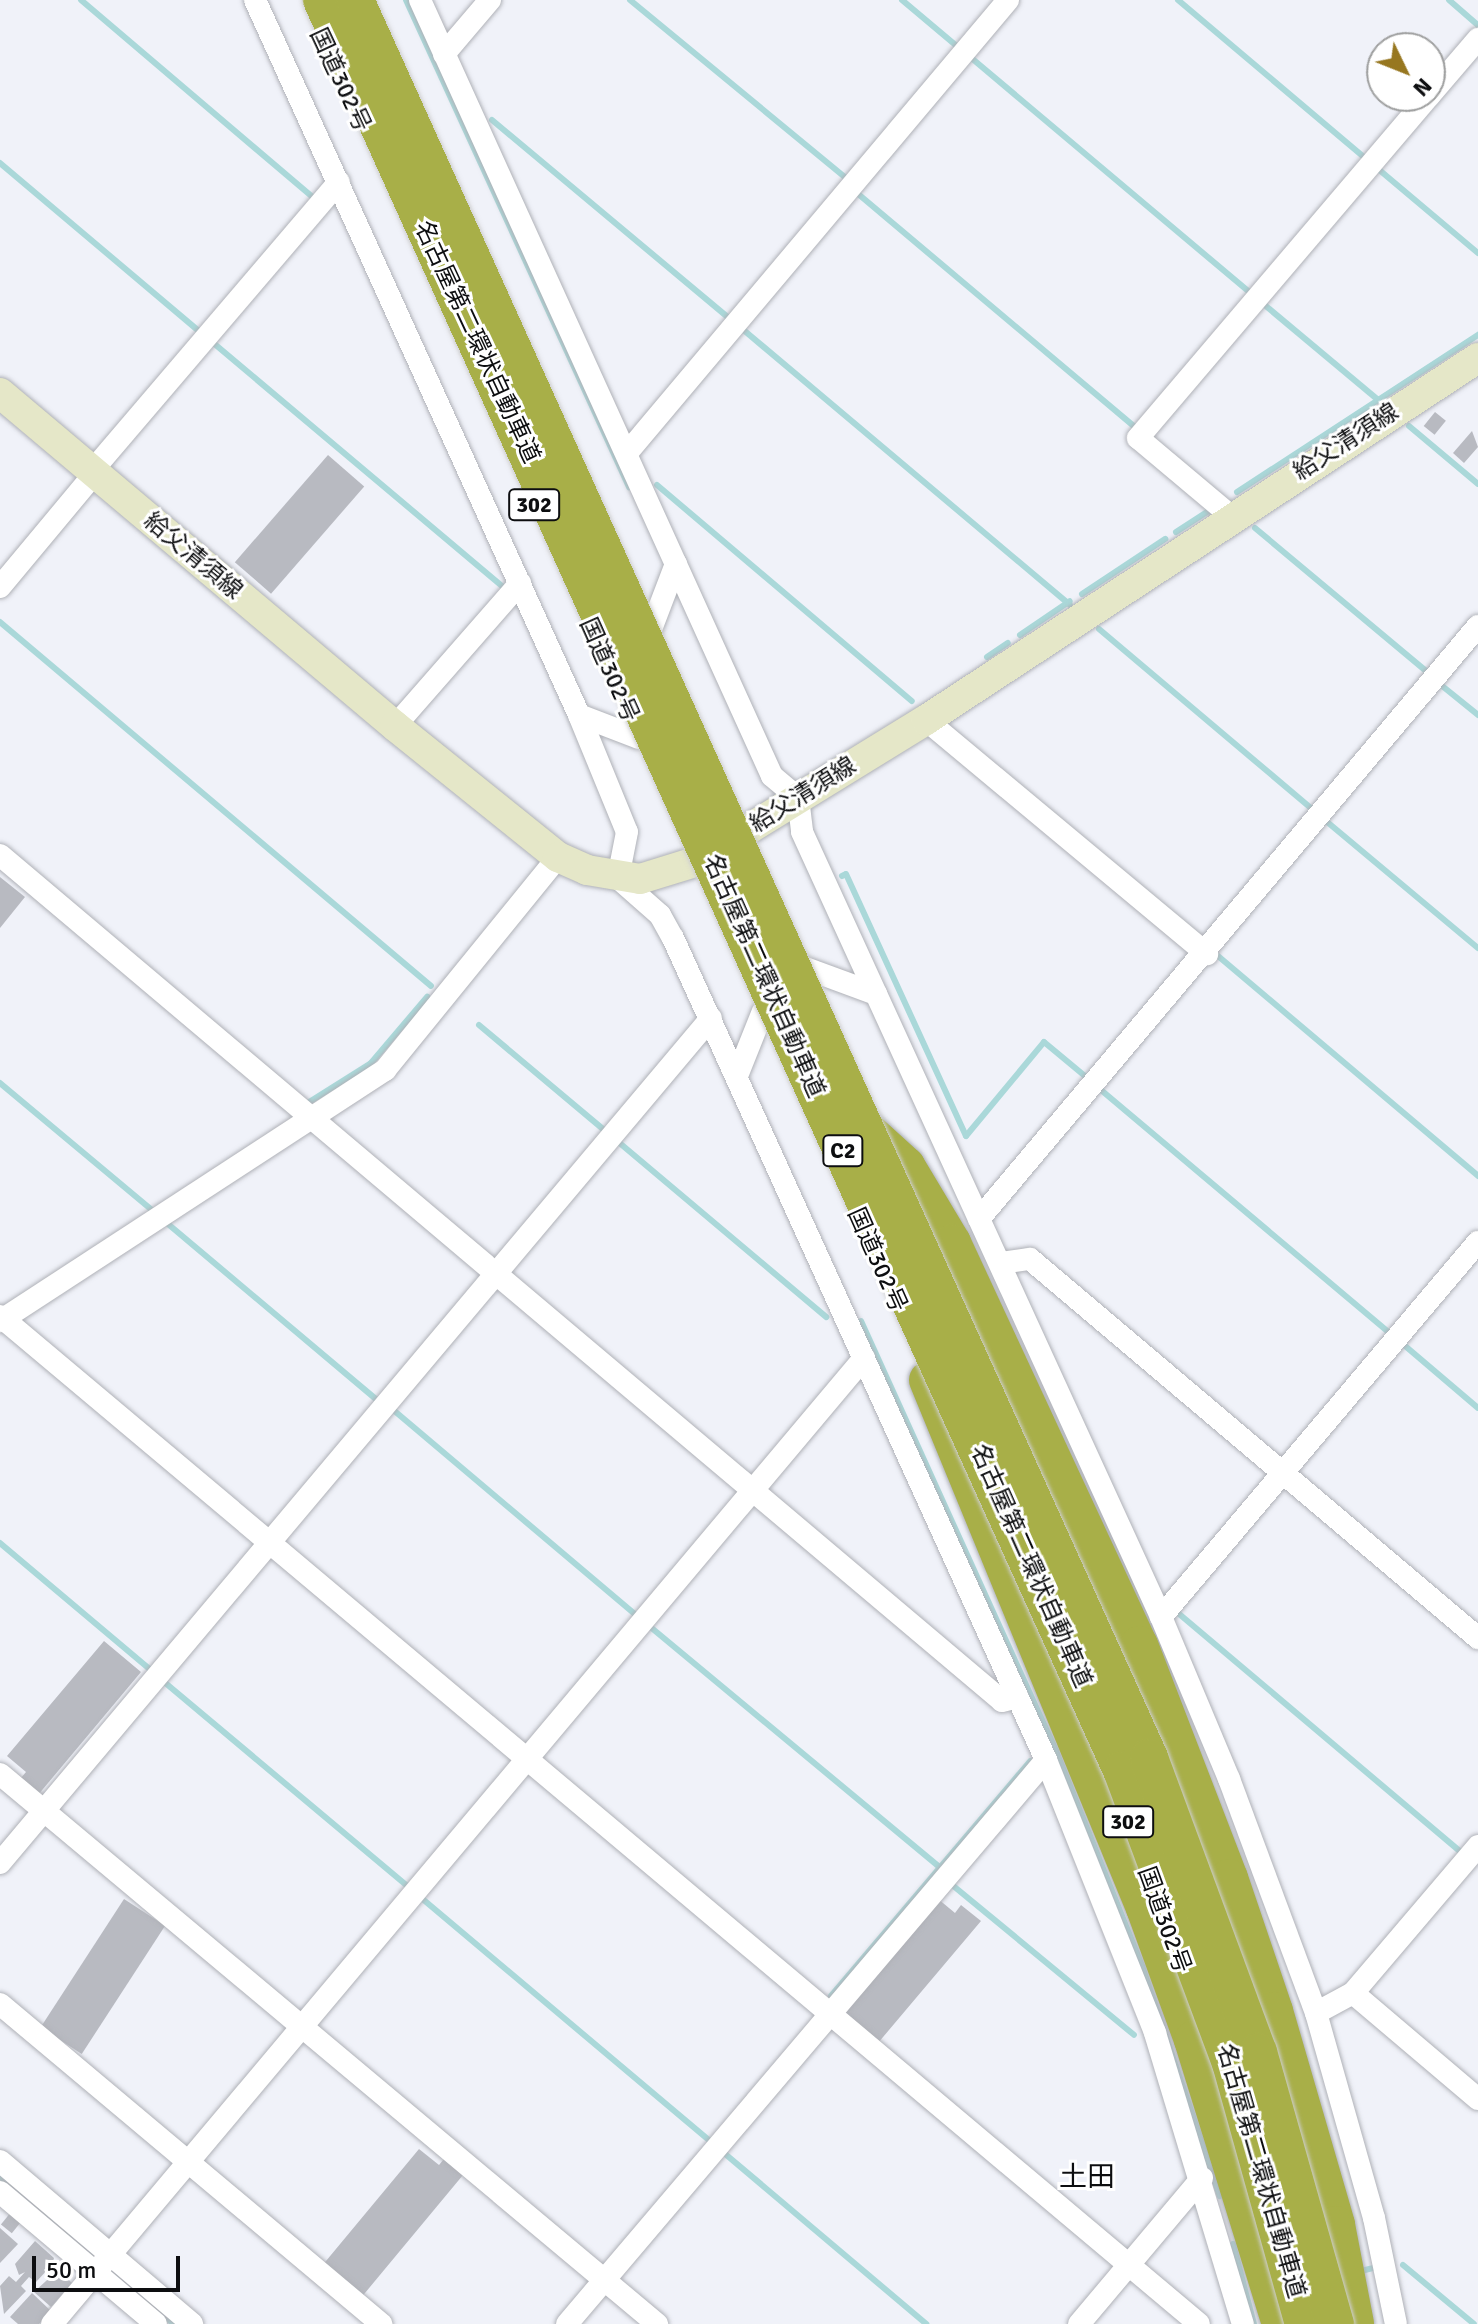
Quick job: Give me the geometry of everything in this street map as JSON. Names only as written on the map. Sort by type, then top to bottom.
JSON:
[{"type":"highway","name":"国道302号","points":[[304,0],[1108,1769],[1219,2076],[1292,2324]]},
{"type":"highway","name":"名古屋第二環状自動車道","points":[[322,0],[1122,1770],[1231,2063],[1304,2324]]},
{"type":"highway","name":"名古屋第二環状自動車道","points":[[355,0],[1149,1758],[1258,2052],[1335,2324]]},
{"type":"highway","points":[[794,1076],[876,1136],[918,1183],[952,1243],[1150,1631],[1274,2011],[1336,2225],[1355,2324]]},
{"type":"highway","points":[[913,1340],[979,1513],[1088,1761],[1145,1908],[1193,2040],[1281,2324]]},
{"type":"main road","name":"給父清須線","points":[[0,393],[395,726],[558,857],[618,878],[663,876],[695,862],[926,720],[1231,516],[1478,358]]},
{"type":"street","points":[[255,0],[579,715],[627,832],[618,878],[660,915],[711,1018],[1018,1697],[1104,1896],[1202,2178],[1243,2324]]},
{"type":"street","points":[[420,0],[772,776],[798,798],[802,832],[1000,1263],[1150,1631],[1229,1779],[1316,2013],[1374,2218],[1396,2324]]},
{"type":"street","points":[[444,54],[490,0]]},
{"type":"street","points":[[627,453],[1008,0]]},
{"type":"street","points":[[1446,76],[1478,39]]},
{"type":"street","points":[[1231,516],[1138,438],[1415,112]]},
{"type":"street","points":[[0,587],[339,182]]},
{"type":"street","points":[[623,703],[676,564]]},
{"type":"street","points":[[395,726],[520,583]]},
{"type":"street","points":[[979,1219],[1207,954],[1478,626]]},
{"type":"street","points":[[579,715],[639,738]]},
{"type":"street","points":[[926,720],[1207,954]]},
{"type":"street","points":[[0,855],[1002,1701],[1018,1697]]},
{"type":"street","points":[[558,857],[385,1070],[313,1120],[1,1319],[527,1756],[1199,2324]]},
{"type":"street","points":[[731,941],[876,994]]},
{"type":"street","points":[[737,1076],[763,1011]]},
{"type":"street","points":[[0,1863],[711,1018]]},
{"type":"street","points":[[1150,1631],[1478,1242]]},
{"type":"street","points":[[1000,1263],[1030,1259],[1478,1638]]},
{"type":"street","points":[[52,2324],[108,2253],[864,1358]]},
{"type":"street","points":[[567,2324],[1046,1760]]},
{"type":"street","points":[[0,1774],[657,2324]]},
{"type":"street","points":[[1316,2013],[1353,1993],[1478,1846]]},
{"type":"street","points":[[1353,1993],[1478,2099]]},
{"type":"street","points":[[0,2004],[381,2324]]},
{"type":"street","points":[[0,2161],[192,2324]]},
{"type":"street","points":[[1079,2324],[1202,2178]]},
{"type":"street","points":[[0,2192],[156,2324]]},
{"type":"building","points":[[1435,412],[1446,421],[1435,435],[1424,426]]},
{"type":"building","points":[[1472,431],[1478,447],[1464,463],[1453,453]]},
{"type":"building","points":[[328,455],[364,486],[271,594],[235,562]]},
{"type":"building","points":[[0,877],[25,897],[0,928]]},
{"type":"building","points":[[104,1641],[141,1672],[38,1795],[20,1779],[26,1772],[7,1756]]},
{"type":"building","points":[[937,1898],[955,1913],[961,1905],[981,1921],[878,2043],[841,2012]]},
{"type":"building","points":[[124,1899],[165,1926],[82,2054],[41,2027]]},
{"type":"building","points":[[419,2149],[439,2165],[444,2159],[463,2175],[360,2299],[321,2267]]},
{"type":"building","points":[[11,2212],[22,2221],[12,2233],[1,2224]]},
{"type":"building","points":[[0,2228],[18,2244],[0,2263]]},
{"type":"building","points":[[35,2241],[54,2258],[52,2265],[36,2282],[29,2277],[21,2286],[26,2291],[4,2314],[0,2286],[9,2276],[16,2282],[25,2272],[19,2275],[15,2264]]},
{"type":"building","points":[[66,2258],[76,2267],[67,2276],[57,2268]]},
{"type":"building","points":[[58,2270],[72,2283],[51,2307],[34,2292]]},
{"type":"building","points":[[32,2293],[51,2311],[39,2324],[18,2324],[10,2317]]},
{"type":"waterway","points":[[81,0],[314,198]]},
{"type":"waterway","points":[[406,0],[629,487]]},
{"type":"waterway","points":[[630,0],[848,180]]},
{"type":"waterway","points":[[902,0],[959,48]]},
{"type":"waterway","points":[[1178,0],[1366,159]]},
{"type":"waterway","points":[[1449,0],[1478,25]]},
{"type":"waterway","points":[[969,56],[1252,294]]},
{"type":"waterway","points":[[492,120],[731,320]]},
{"type":"waterway","points":[[0,163],[200,332]]},
{"type":"waterway","points":[[1377,168],[1478,253]]},
{"type":"waterway","points":[[857,193],[1136,428]]},
{"type":"waterway","points":[[1261,302],[1378,400]]},
{"type":"waterway","points":[[740,327],[1070,605]]},
{"type":"waterway","points":[[1237,492],[1478,335]]},
{"type":"waterway","points":[[211,341],[505,589]]},
{"type":"waterway","points":[[1409,426],[1478,484]]},
{"type":"waterway","points":[[657,485],[912,701]]},
{"type":"waterway","points":[[1176,532],[1210,510]]},
{"type":"waterway","points":[[1255,528],[1431,675]]},
{"type":"waterway","points":[[1082,594],[1165,539]]},
{"type":"waterway","points":[[1020,635],[1070,601]]},
{"type":"waterway","points":[[0,622],[431,986]]},
{"type":"waterway","points":[[1099,629],[1314,811]]},
{"type":"waterway","points":[[987,657],[1008,643]]},
{"type":"waterway","points":[[1441,685],[1478,715]]},
{"type":"waterway","points":[[1326,821],[1478,948]]},
{"type":"waterway","points":[[842,876],[846,874],[966,1136],[1044,1042],[1091,1081]]},
{"type":"waterway","points":[[1218,956],[1478,1176]]},
{"type":"waterway","points":[[306,1104],[371,1063],[427,997]]},
{"type":"waterway","points":[[479,1025],[603,1129]]},
{"type":"waterway","points":[[0,1083],[152,1210]]},
{"type":"waterway","points":[[1101,1090],[1392,1335]]},
{"type":"waterway","points":[[616,1140],[826,1317]]},
{"type":"waterway","points":[[168,1224],[378,1401]]},
{"type":"waterway","points":[[861,1321],[1056,1751],[1142,1966],[1220,2196]]},
{"type":"waterway","points":[[1404,1345],[1478,1408]]},
{"type":"waterway","points":[[391,1408],[634,1613]]},
{"type":"waterway","points":[[0,1543],[152,1671]]},
{"type":"waterway","points":[[1178,1613],[1462,1853]]},
{"type":"waterway","points":[[648,1625],[940,1867]]},
{"type":"waterway","points":[[163,1681],[407,1886]]},
{"type":"waterway","points":[[831,1996],[1030,1761]]},
{"type":"waterway","points":[[951,1884],[1134,2035]]},
{"type":"waterway","points":[[419,1896],[711,2142]]},
{"type":"waterway","points":[[724,2153],[926,2324]]},
{"type":"waterway","points":[[0,2176],[98,2259]]},
{"type":"waterway","points":[[1233,2244],[1254,2324]]},
{"type":"waterway","points":[[1403,2265],[1474,2324]]},
{"type":"waterway","points":[[106,2267],[174,2324]]},
{"type":"waterway","points":[[1361,2271],[1377,2267]]},
{"type":"district","name":"土田","points":[[1087,2177]]}]
